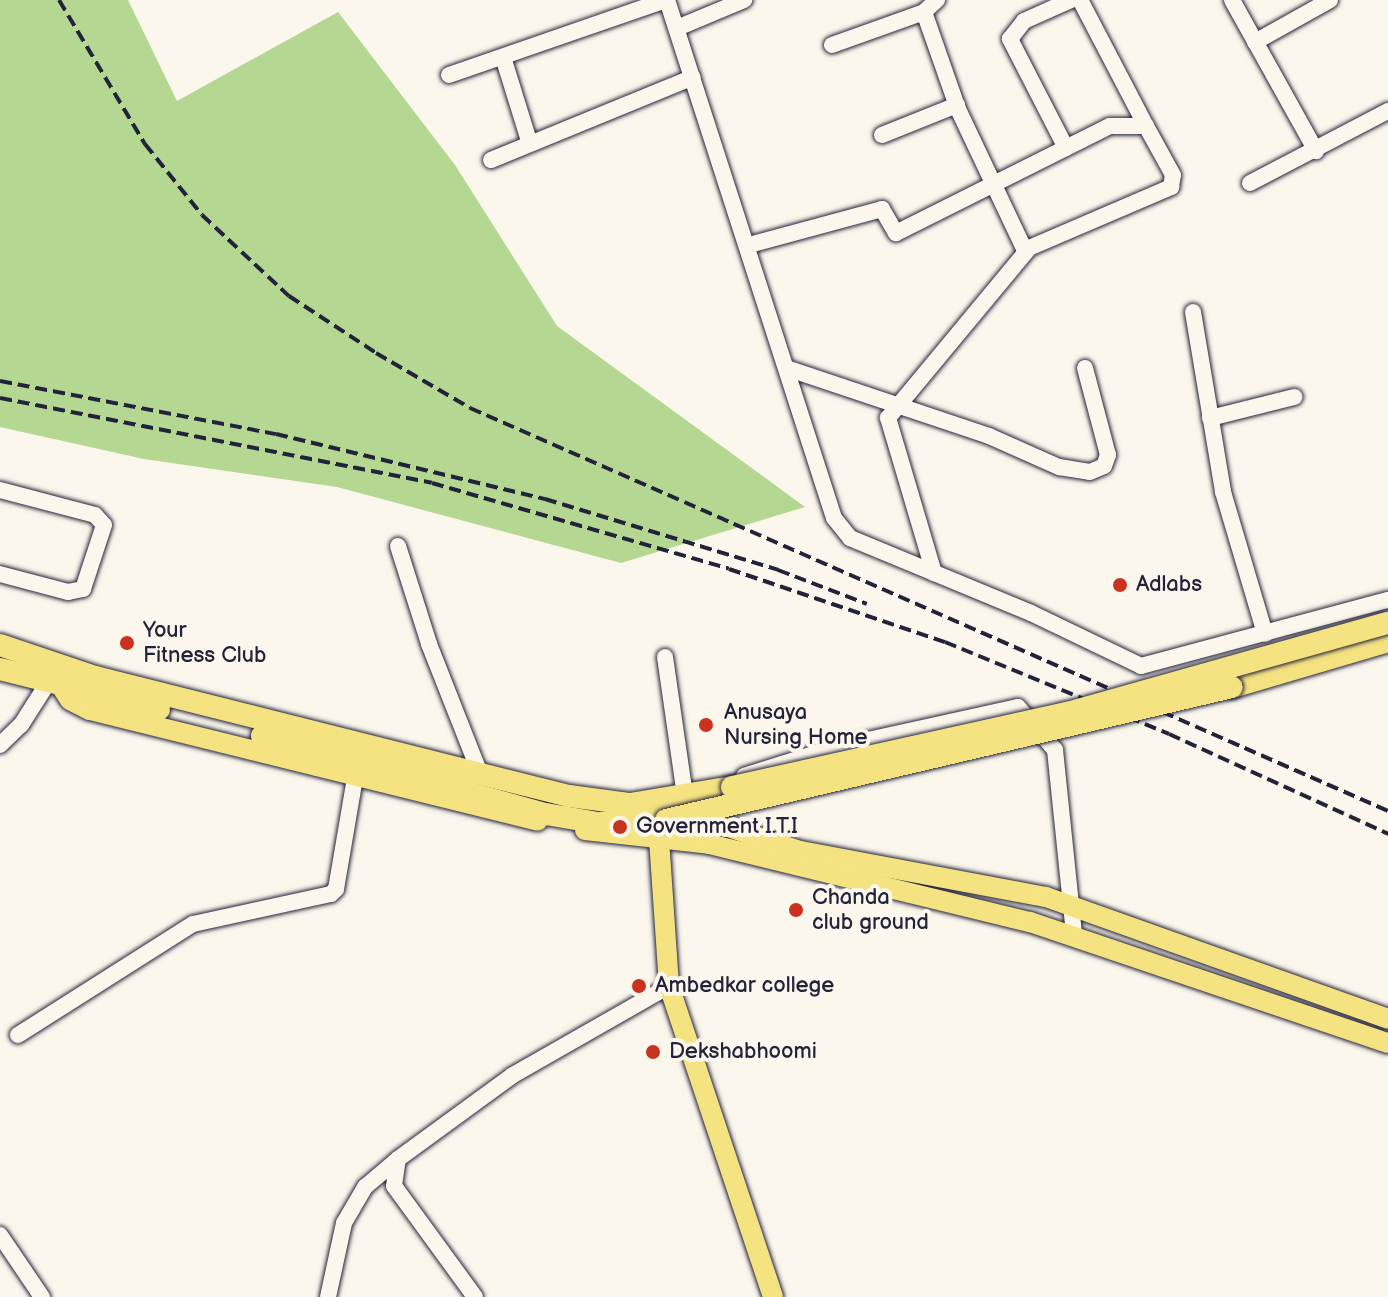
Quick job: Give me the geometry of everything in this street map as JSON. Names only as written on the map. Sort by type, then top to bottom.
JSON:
[{"type":"highway","points":[[0,645],[95,677],[481,776],[569,796],[630,804],[732,787],[1067,713],[1388,623]]},
{"type":"highway","points":[[0,669],[546,814],[598,823],[666,820],[1061,731],[1388,641]]},
{"type":"main road","points":[[54,682],[70,700],[90,710],[489,812],[709,844],[1074,935],[1388,1043]]},
{"type":"main road","points":[[652,800],[800,851],[1071,905],[1388,1019]]},
{"type":"main road","points":[[659,839],[669,986],[773,1297]]},
{"type":"main road","points":[[1141,958],[1151,932]]},
{"type":"street","points":[[449,75],[666,0],[749,245],[763,306],[789,369],[841,530],[1141,666],[1388,600]]},
{"type":"street","points":[[677,28],[744,0]]},
{"type":"street","points":[[832,45],[924,12],[937,0]]},
{"type":"street","points":[[1066,148],[1010,39],[1024,21],[1071,0]]},
{"type":"street","points":[[934,573],[886,424],[1025,251],[1171,187],[1173,175],[1080,0]]},
{"type":"street","points":[[1232,0],[1316,151]]},
{"type":"street","points":[[1255,42],[1330,0]]},
{"type":"street","points":[[924,12],[957,105],[1025,251]]},
{"type":"street","points":[[503,57],[529,141]]},
{"type":"street","points":[[491,160],[529,141],[693,77]]},
{"type":"street","points":[[882,135],[957,105]]},
{"type":"street","points":[[1250,183],[1388,111]]},
{"type":"street","points":[[749,245],[882,209],[896,233],[1110,126],[1146,126]]},
{"type":"street","points":[[1193,312],[1223,492],[1265,634]]},
{"type":"street","points":[[789,369],[989,436],[1059,467],[1090,472],[1104,466],[1108,455],[1085,368]]},
{"type":"street","points":[[1210,418],[1294,397]]},
{"type":"street","points":[[0,490],[95,515],[104,525],[83,589],[68,592],[0,574]]},
{"type":"street","points":[[398,546],[429,644],[481,776]]},
{"type":"street","points":[[665,657],[695,793],[779,763],[1018,707],[1055,750],[1074,935]]},
{"type":"street","points":[[0,745],[21,725],[54,682]]},
{"type":"street","points":[[18,1035],[193,924],[331,894],[336,889],[355,778]]},
{"type":"street","points":[[328,1297],[344,1223],[365,1187],[398,1159],[513,1075],[669,986]]},
{"type":"street","points":[[398,1159],[394,1186],[475,1297]]},
{"type":"street","points":[[0,1235],[42,1297]]},
{"type":"green space","points":[[0,0],[128,0],[177,101],[338,12],[455,165],[557,326],[805,507],[621,563],[337,487],[144,459],[0,427]]},
{"type":"railway","points":[[59,0],[145,144],[202,215],[289,296],[376,353],[470,408],[1388,811]]},
{"type":"railway","points":[[0,381],[276,434],[545,499],[778,570],[867,604]]},
{"type":"railway","points":[[0,398],[432,483],[729,569],[945,642],[1169,734],[1388,834]]},
{"type":"place","name":"Adlabs","points":[[1120,585]]},
{"type":"place","name":"Your Fitness Club","points":[[127,643]]},
{"type":"place","name":"Anusaya Nursing Home","points":[[706,725]]},
{"type":"place","name":"Government I.T.I","points":[[620,827]]},
{"type":"place","name":"Chanda club ground","points":[[796,910]]},
{"type":"place","name":"Ambedkar college","points":[[639,986]]},
{"type":"place","name":"Dekshabhoomi","points":[[653,1052]]}]
